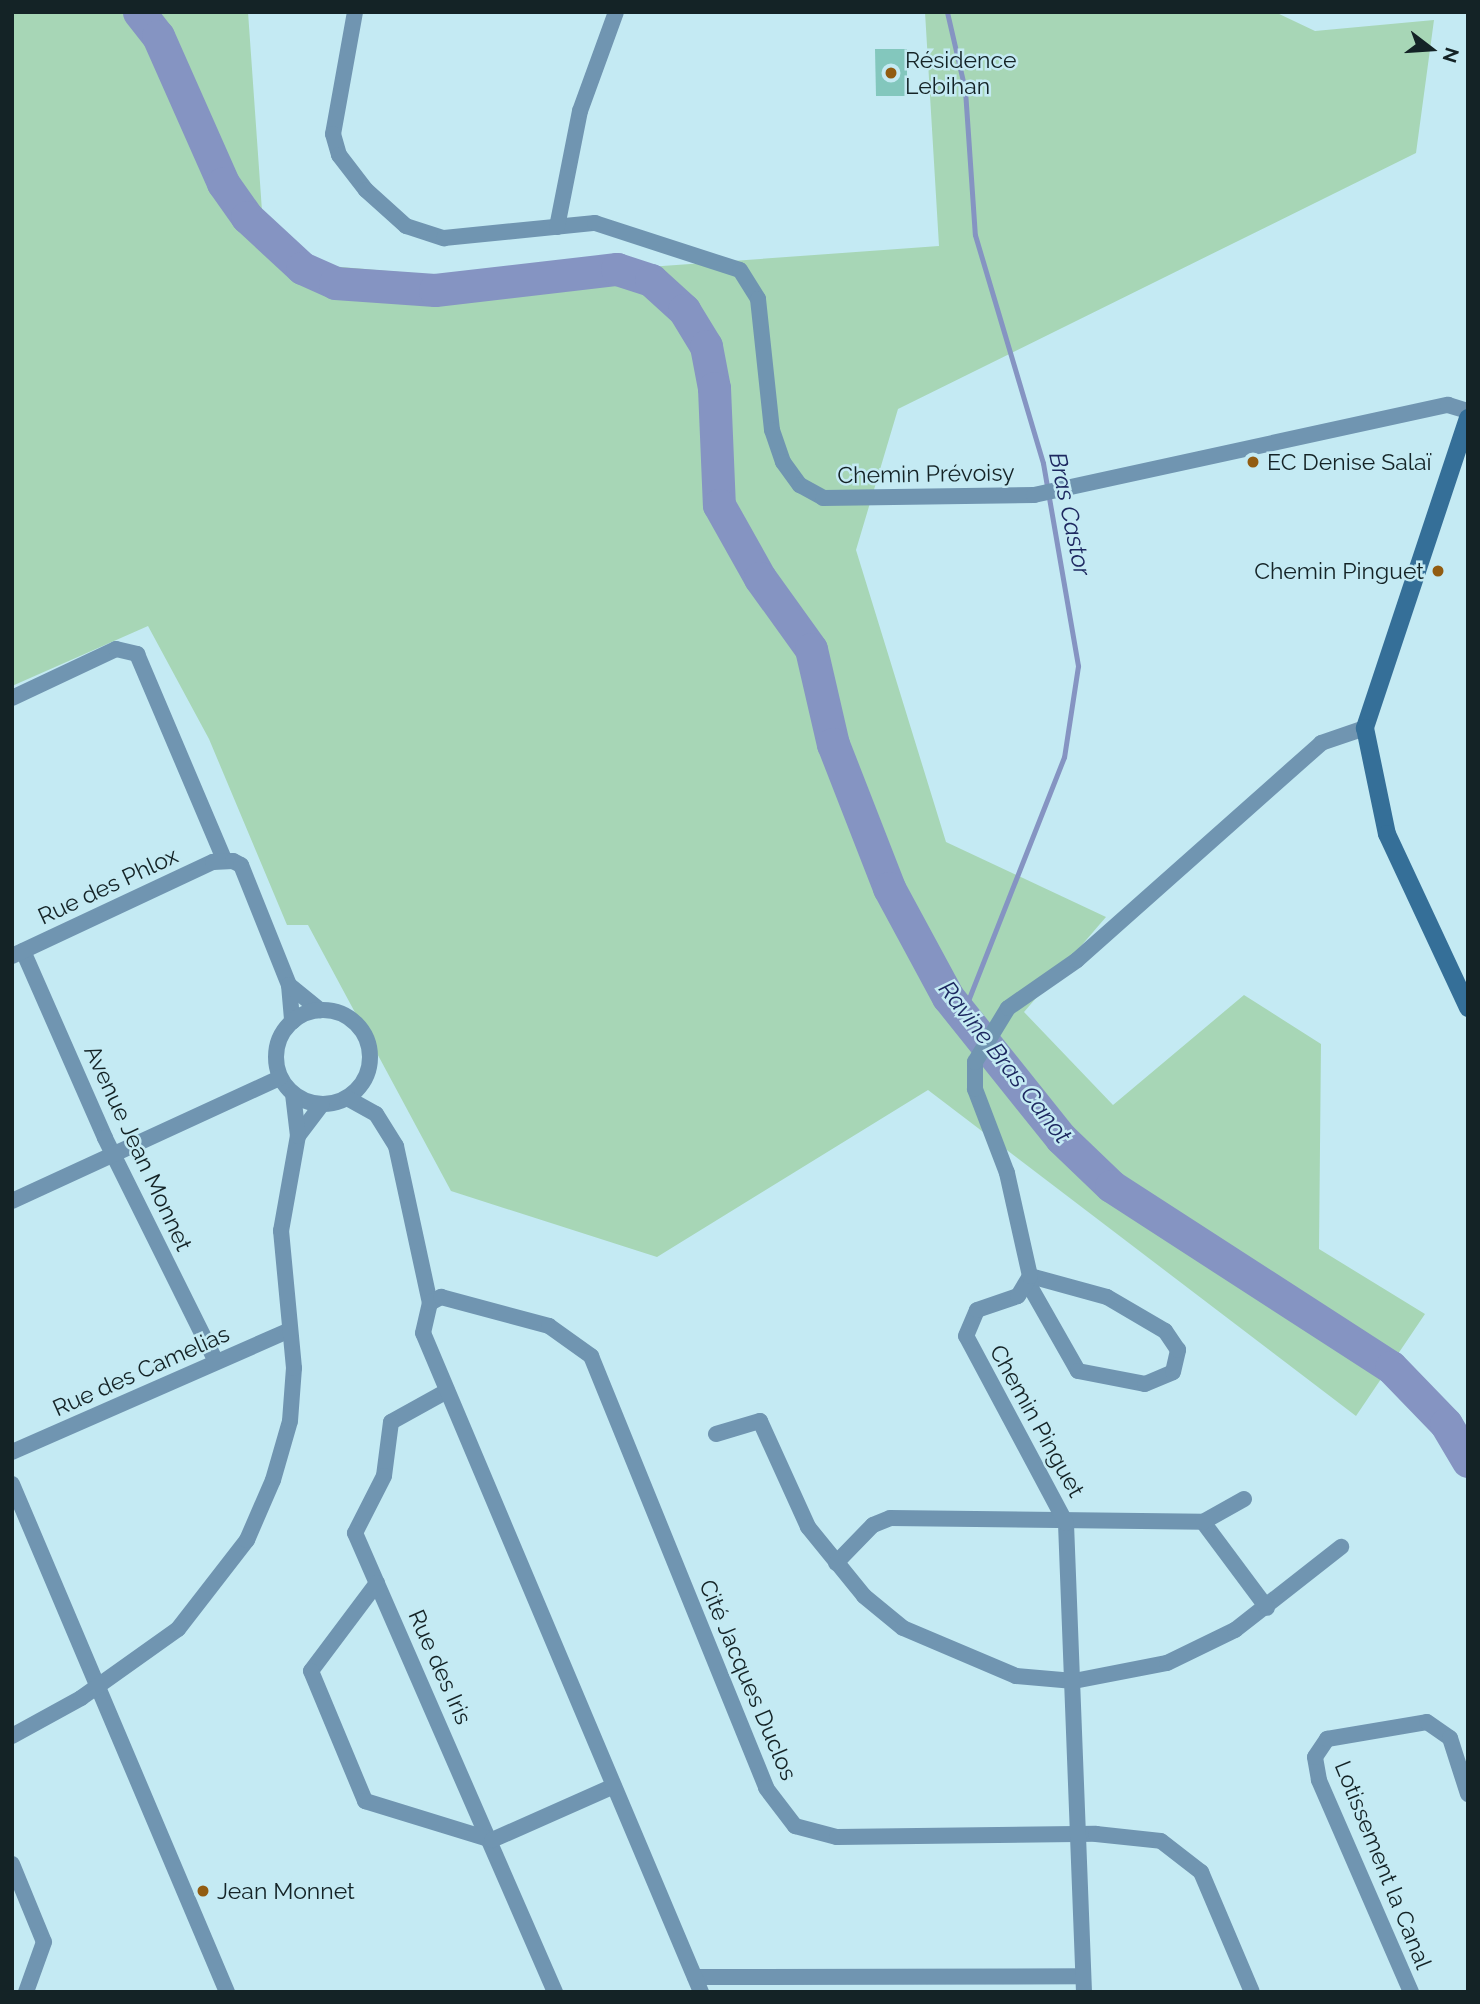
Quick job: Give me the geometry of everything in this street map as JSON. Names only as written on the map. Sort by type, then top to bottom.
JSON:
[{"type":"street","name":"Chemin Prévoisy","points":[[355,12],[333,134],[339,155],[366,190],[406,226],[444,238],[556,227],[621,228],[740,270],[758,299],[772,430],[783,462],[800,485],[823,498],[1034,495],[1448,405],[1468,411]]},
{"type":"street","points":[[556,227],[580,111],[616,12]]},
{"type":"street","points":[[1468,418],[1366,728],[1387,834],[1468,1007]]},
{"type":"street","points":[[12,698],[116,649],[136,654],[224,859],[241,865],[289,985],[292,1022],[276,1054],[281,1078],[293,1094],[298,1136],[281,1231],[288,1331],[294,1368],[289,1421],[247,1540],[178,1629],[101,1685],[12,1736]]},
{"type":"street","points":[[1029,1280],[1107,1297],[1165,1331],[1178,1350],[1172,1372],[1145,1384],[1078,1371],[1029,1280],[1007,1172],[975,1089],[975,1062],[1008,1008],[1077,960],[1321,743],[1366,728]]},
{"type":"street","name":"Rue des Phlox","points":[[18,953],[224,859]]},
{"type":"street","name":"Avenue Jean Monnet","points":[[18,953],[112,1153],[216,1362]]},
{"type":"street","points":[[289,985],[320,1010],[344,1015],[362,1031],[370,1053],[366,1077],[376,1114],[396,1146],[430,1303],[423,1333],[698,1985],[1084,1984]]},
{"type":"street","points":[[292,1022],[320,1010]]},
{"type":"street","points":[[293,1094],[321,1105],[347,1098],[366,1077]]},
{"type":"street","points":[[12,1201],[281,1078]]},
{"type":"street","points":[[347,1098],[376,1114]]},
{"type":"street","points":[[298,1136],[321,1105]]},
{"type":"street","name":"Chemin Pinguet","points":[[1029,1280],[1018,1296],[977,1310],[967,1336],[1066,1522],[1084,1984]]},
{"type":"street","name":"Cité Jacques Duclos","points":[[430,1303],[455,1296],[549,1326],[590,1356],[766,1788],[795,1826],[837,1837],[1079,1834],[1142,1837],[1190,1859],[1252,1992]]},
{"type":"street","name":"Rue des Camelias","points":[[12,1452],[288,1331]]},
{"type":"street","name":"Rue des Iris","points":[[447,1391],[406,1410],[385,1433],[384,1476],[355,1525],[377,1583],[492,1840],[555,1992]]},
{"type":"street","points":[[716,1434],[760,1421],[808,1527],[864,1596],[926,1639],[1005,1672],[1074,1681],[1167,1663],[1267,1608],[1341,1547]]},
{"type":"street","points":[[12,1484],[101,1685],[227,1992]]},
{"type":"street","points":[[836,1563],[881,1520],[1203,1522],[1244,1499]]},
{"type":"street","points":[[1203,1522],[1267,1608]]},
{"type":"street","points":[[377,1583],[311,1671],[358,1790],[377,1807],[492,1840],[614,1786]]},
{"type":"street","name":"Lotissement la Canal","points":[[1411,1992],[1319,1780],[1315,1757],[1327,1739],[1427,1722],[1450,1738],[1468,1794]]},
{"type":"street","points":[[12,1864],[44,1942],[26,1992]]},
{"type":"green space","points":[[12,12],[248,12],[262,211],[318,265],[482,279],[939,246],[925,12],[1275,12],[1315,31],[1434,20],[1416,153],[898,409],[856,550],[946,842],[1106,917],[1024,1012],[1113,1105],[1244,995],[1321,1044],[1319,1249],[1425,1314],[1356,1416],[928,1090],[657,1257],[451,1191],[308,925],[287,925],[209,739],[148,626],[12,686]]},
{"type":"building","name":"Résidence Lebihan","points":[[875,49],[907,49],[907,96],[876,96]]},
{"type":"waterway","name":"Ravine Bras Canot","points":[[139,12],[158,36],[223,183],[247,217],[302,268],[335,283],[435,290],[617,269],[651,280],[684,310],[706,346],[714,388],[719,505],[760,578],[811,649],[833,744],[889,888],[948,997],[1061,1138],[1111,1186],[1391,1367],[1446,1424],[1468,1461]]},
{"type":"waterway","name":"Bras Castor","points":[[947,12],[965,90],[975,235],[1043,463],[1078,666],[1064,757],[963,1013]]},
{"type":"place","name":"Résidence Lebihan","points":[[891,73]]},
{"type":"place","name":"EC Denise Salaï","points":[[1253,462]]},
{"type":"place","name":"Chemin Pinguet","points":[[1438,571]]},
{"type":"place","name":"Jean Monnet","points":[[203,1891]]}]
